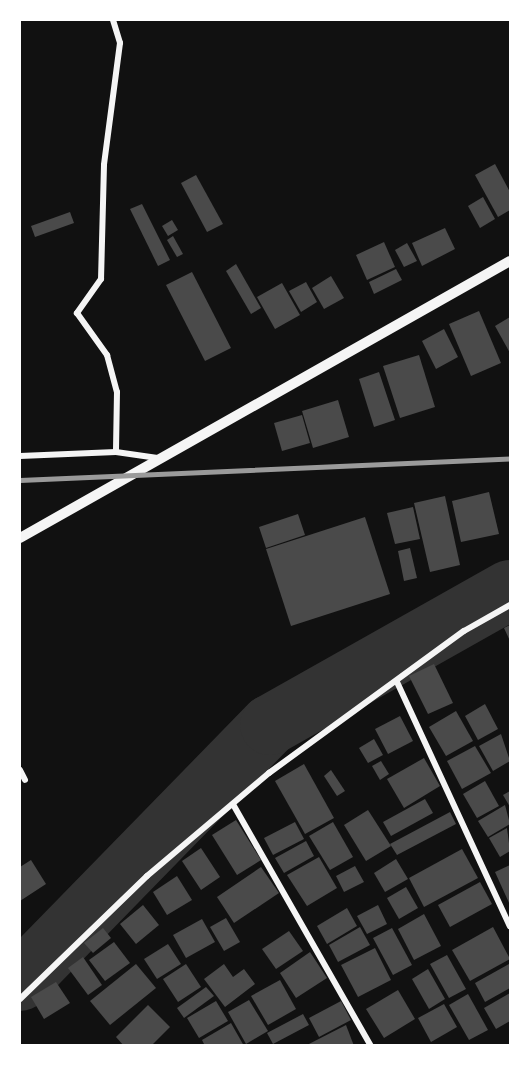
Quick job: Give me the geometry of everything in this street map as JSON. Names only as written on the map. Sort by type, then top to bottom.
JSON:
[{"type":"street","points":[[113,20],[120,43],[104,165],[101,279],[77,312],[107,355],[117,392],[116,452]]},
{"type":"street","points":[[20,538],[165,459],[510,261]]},
{"type":"street","points":[[20,456],[116,452],[165,459]]},
{"type":"street","points":[[20,999],[147,876],[333,724],[396,682],[464,631],[510,605]]},
{"type":"street","points":[[396,682],[510,926]]},
{"type":"street","points":[[20,770],[25,780]]},
{"type":"street","points":[[234,806],[371,1046]]},
{"type":"building","points":[[495,164],[510,192],[510,210],[498,217],[475,175]]},
{"type":"building","points":[[196,175],[223,224],[207,232],[181,183]]},
{"type":"building","points":[[483,197],[495,219],[480,228],[468,206]]},
{"type":"building","points":[[142,204],[170,260],[158,266],[130,209]]},
{"type":"building","points":[[70,212],[74,223],[35,237],[31,226]]},
{"type":"building","points":[[172,220],[178,230],[168,236],[162,226]]},
{"type":"building","points":[[445,228],[455,249],[422,266],[412,243]]},
{"type":"building","points":[[173,236],[183,254],[177,257],[167,240]]},
{"type":"building","points":[[384,242],[395,267],[367,280],[356,255]]},
{"type":"building","points":[[407,243],[417,261],[404,267],[395,250]]},
{"type":"building","points":[[236,264],[261,308],[251,314],[226,271]]},
{"type":"building","points":[[396,269],[402,280],[374,294],[369,282]]},
{"type":"building","points":[[192,272],[231,348],[205,361],[166,285]]},
{"type":"building","points":[[331,276],[344,298],[324,309],[312,288]]},
{"type":"building","points":[[306,282],[317,302],[301,312],[289,291]]},
{"type":"building","points":[[282,283],[300,315],[275,329],[257,297]]},
{"type":"building","points":[[479,311],[501,363],[471,376],[449,324]]},
{"type":"building","points":[[510,317],[510,353],[495,326]]},
{"type":"building","points":[[444,329],[458,357],[436,369],[422,341]]},
{"type":"building","points":[[419,355],[435,407],[400,418],[383,366]]},
{"type":"building","points":[[379,372],[395,420],[374,427],[359,379]]},
{"type":"building","points":[[338,400],[349,437],[313,448],[302,411]]},
{"type":"building","points":[[302,415],[310,443],[282,451],[274,423]]},
{"type":"building","points":[[489,492],[499,534],[461,542],[452,501]]},
{"type":"building","points":[[445,496],[460,565],[430,572],[414,503]]},
{"type":"building","points":[[413,507],[420,539],[395,544],[387,513]]},
{"type":"building","points":[[298,514],[305,535],[266,548],[259,527]]},
{"type":"building","points":[[365,517],[390,594],[291,626],[266,549]]},
{"type":"building","points":[[410,548],[417,578],[404,581],[398,551]]},
{"type":"building","points":[[510,625],[510,641],[504,628]]},
{"type":"building","points":[[434,664],[453,703],[428,714],[409,676]]},
{"type":"building","points":[[485,704],[498,729],[478,740],[465,716]]},
{"type":"building","points":[[456,711],[473,741],[446,756],[429,727]]},
{"type":"building","points":[[400,716],[413,741],[388,754],[375,729]]},
{"type":"building","points":[[501,734],[510,761],[493,771],[479,746]]},
{"type":"building","points":[[374,739],[383,755],[368,763],[359,748]]},
{"type":"building","points":[[475,746],[491,773],[462,789],[447,761]]},
{"type":"building","points":[[424,758],[440,786],[404,808],[387,779]]},
{"type":"building","points":[[381,761],[389,774],[380,780],[372,766]]},
{"type":"building","points":[[304,764],[334,818],[305,834],[275,781]]},
{"type":"building","points":[[331,770],[345,791],[337,796],[324,776]]},
{"type":"building","points":[[485,781],[499,806],[477,818],[463,794]]},
{"type":"building","points":[[510,791],[510,807],[503,795]]},
{"type":"building","points":[[425,799],[433,813],[391,836],[383,822]]},
{"type":"building","points":[[505,805],[510,824],[488,837],[478,821]]},
{"type":"building","points":[[368,810],[391,846],[366,861],[344,825]]},
{"type":"building","points":[[450,812],[456,824],[397,855],[390,844]]},
{"type":"building","points":[[236,820],[261,860],[237,875],[212,835]]},
{"type":"building","points":[[295,822],[304,839],[273,855],[264,838]]},
{"type":"building","points":[[333,822],[353,857],[330,870],[309,836]]},
{"type":"building","points":[[507,828],[510,851],[500,857],[489,838]]},
{"type":"building","points":[[306,841],[314,856],[284,873],[275,858]]},
{"type":"building","points":[[201,848],[220,877],[201,890],[182,861]]},
{"type":"building","points":[[462,849],[478,878],[424,907],[409,878]]},
{"type":"building","points":[[319,857],[337,888],[307,906],[287,875]]},
{"type":"building","points":[[396,859],[408,879],[385,892],[374,873]]},
{"type":"building","points":[[31,860],[46,884],[20,901],[20,867]]},
{"type":"building","points":[[510,865],[510,905],[495,872]]},
{"type":"building","points":[[355,866],[364,882],[344,892],[336,876]]},
{"type":"building","points":[[261,867],[279,893],[234,923],[217,897]]},
{"type":"building","points":[[177,876],[192,900],[167,915],[153,892]]},
{"type":"building","points":[[480,882],[492,904],[450,927],[438,905]]},
{"type":"building","points":[[406,887],[418,908],[399,919],[387,898]]},
{"type":"building","points":[[143,905],[159,925],[136,944],[120,924]]},
{"type":"building","points":[[378,905],[387,924],[367,934],[357,916]]},
{"type":"building","points":[[347,908],[357,926],[327,944],[317,926]]},
{"type":"building","points":[[424,914],[441,946],[414,960],[398,929]]},
{"type":"building","points":[[226,918],[240,942],[224,951],[210,927]]},
{"type":"building","points":[[202,919],[215,942],[186,958],[173,935]]},
{"type":"building","points":[[360,927],[370,945],[338,962],[329,945]]},
{"type":"building","points":[[493,927],[510,959],[470,981],[452,950]]},
{"type":"building","points":[[103,928],[111,938],[93,953],[84,943]]},
{"type":"building","points":[[392,928],[412,965],[393,975],[373,938]]},
{"type":"building","points":[[289,931],[303,951],[276,969],[262,949]]},
{"type":"building","points":[[114,942],[130,963],[105,981],[89,960]]},
{"type":"building","points":[[168,944],[181,964],[157,979],[144,959]]},
{"type":"building","points":[[375,948],[391,980],[358,997],[341,965]]},
{"type":"building","points":[[310,952],[327,978],[296,998],[280,973]]},
{"type":"building","points":[[447,955],[466,989],[449,998],[430,964]]},
{"type":"building","points":[[83,957],[102,985],[88,995],[68,968]]},
{"type":"building","points":[[136,964],[156,988],[110,1025],[90,1001]]},
{"type":"building","points":[[186,964],[201,987],[178,1002],[163,979]]},
{"type":"building","points":[[224,964],[233,977],[244,969],[255,984],[225,1007],[204,979]]},
{"type":"building","points":[[509,964],[510,988],[485,1002],[475,983]]},
{"type":"building","points":[[428,969],[445,999],[429,1009],[412,979]]},
{"type":"building","points":[[280,980],[296,1009],[268,1025],[251,996]]},
{"type":"building","points":[[56,982],[70,1003],[44,1019],[31,997]]},
{"type":"building","points":[[206,987],[214,996],[184,1018],[177,1008]]},
{"type":"building","points":[[398,990],[415,1019],[384,1038],[366,1009]]},
{"type":"building","points":[[510,993],[510,1021],[496,1029],[484,1008]]},
{"type":"building","points":[[468,994],[488,1030],[469,1040],[449,1005]]},
{"type":"building","points":[[249,1000],[268,1031],[246,1044],[228,1012]]},
{"type":"building","points":[[216,1001],[228,1021],[199,1038],[187,1018]]},
{"type":"building","points":[[341,1001],[351,1020],[319,1037],[309,1018]]},
{"type":"building","points":[[444,1004],[457,1027],[431,1042],[418,1018]]},
{"type":"building","points":[[148,1005],[170,1027],[151,1046],[124,1046],[116,1037]]},
{"type":"building","points":[[303,1014],[309,1025],[273,1044],[267,1033]]},
{"type":"building","points":[[231,1023],[244,1046],[205,1046],[202,1040]]},
{"type":"building","points":[[346,1025],[354,1046],[305,1046]]},
{"type":"waterway","points":[[20,981],[270,725],[510,590]]},
{"type":"railway","points":[[20,480],[510,459]]}]
